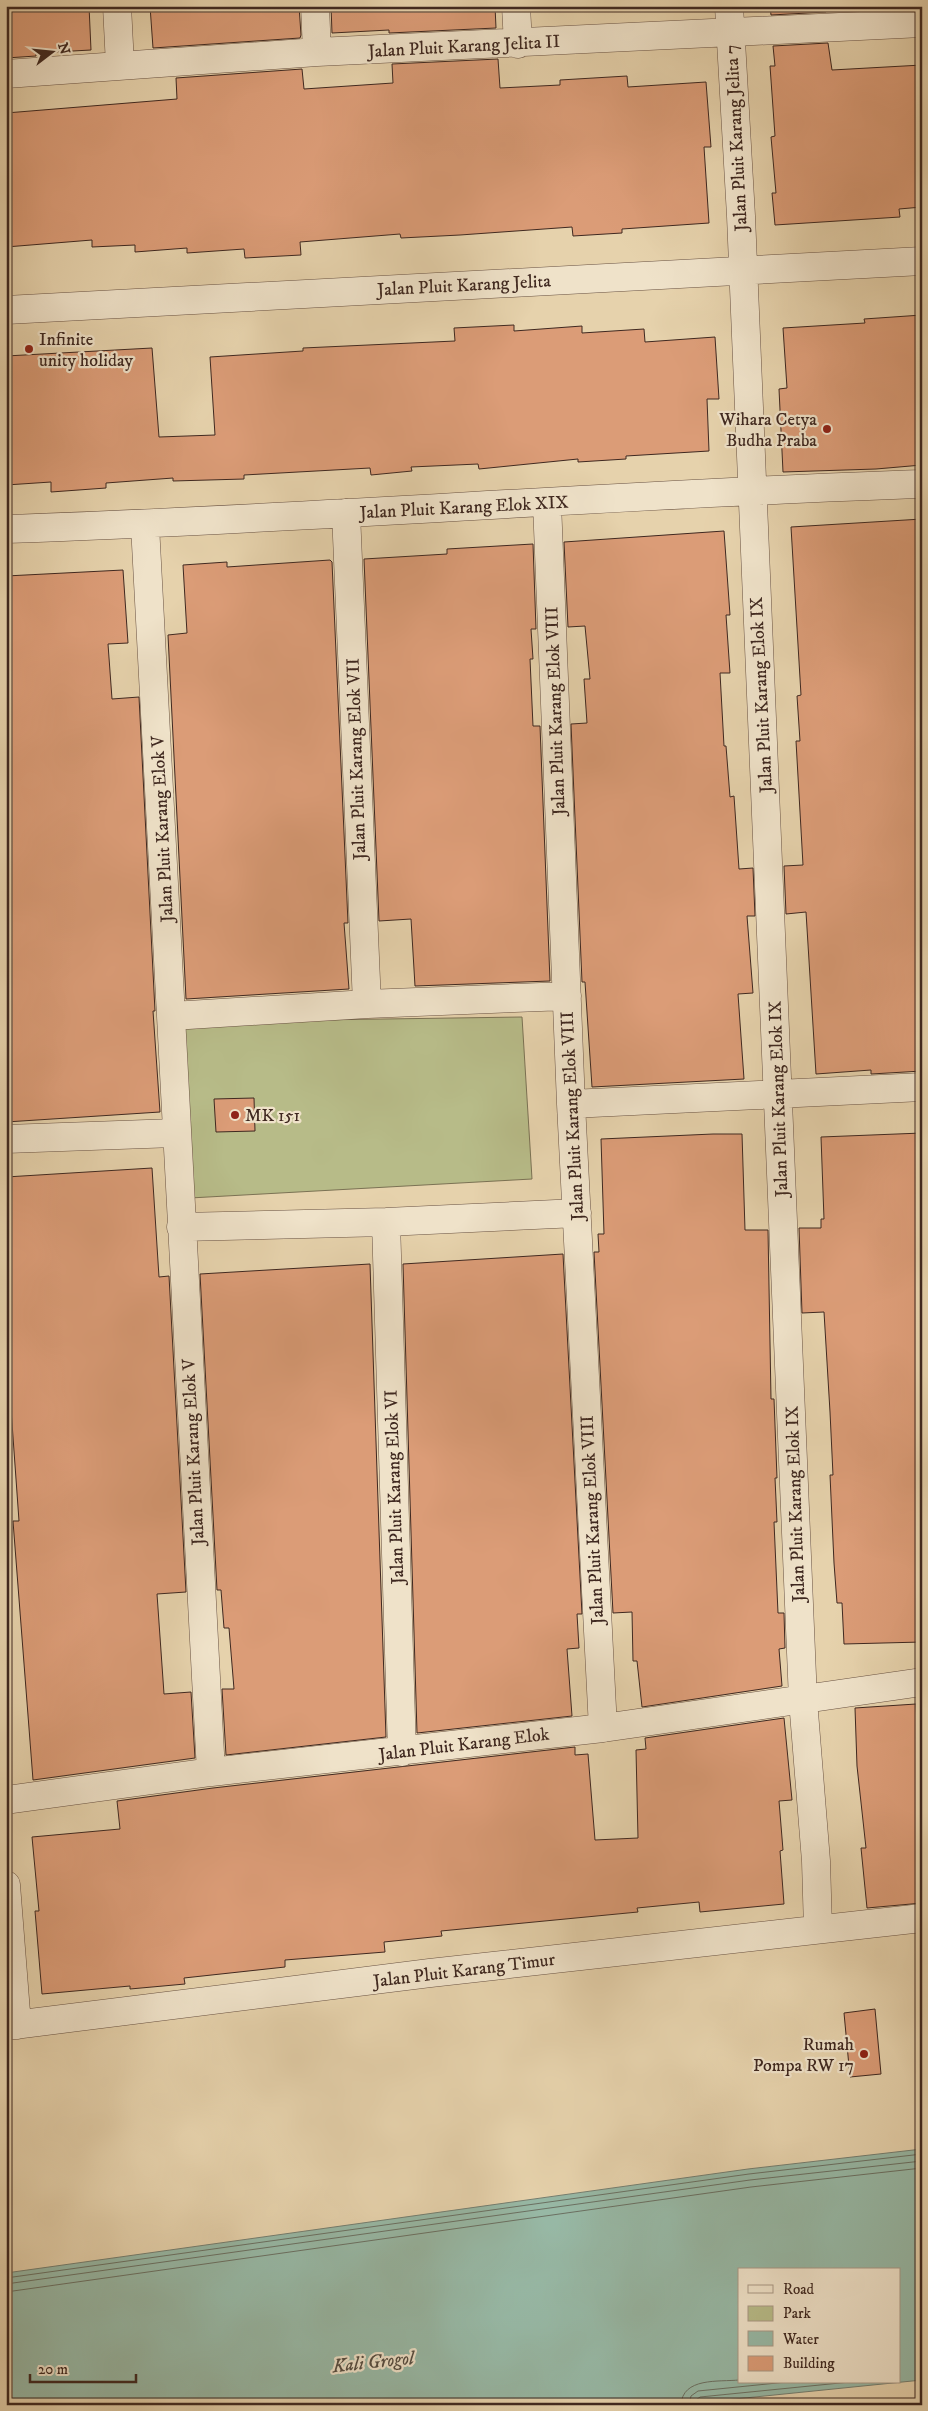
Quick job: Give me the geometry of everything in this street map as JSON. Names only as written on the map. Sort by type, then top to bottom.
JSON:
[{"type":"street","points":[[117,6],[120,65]]},
{"type":"street","points":[[315,6],[318,52]]},
{"type":"street","points":[[516,6],[518,44]]},
{"type":"street","name":"Jalan Pluit Karang Jelita II","points":[[6,74],[318,52],[518,44],[729,20],[922,24]]},
{"type":"street","name":"Jalan Pluit Karang Jelita 7","points":[[729,20],[742,270]]},
{"type":"street","name":"Jalan Pluit Karang Jelita","points":[[6,310],[922,261]]},
{"type":"street","name":"Jalan Pluit Karang Elok IX","points":[[742,270],[803,1700],[816,1861],[818,1928]]},
{"type":"street","name":"Jalan Pluit Karang Elok XIX","points":[[6,529],[145,525],[547,504],[752,490],[922,484]]},
{"type":"street","name":"Jalan Pluit Karang Elok VIII","points":[[547,504],[571,1104],[603,1728]]},
{"type":"street","name":"Jalan Pluit Karang Elok VII","points":[[346,513],[367,1004]]},
{"type":"street","name":"Jalan Pluit Karang Elok V","points":[[145,525],[172,1016],[180,1227],[211,1772]]},
{"type":"street","points":[[172,1016],[367,1004],[567,996]]},
{"type":"street","points":[[571,1104],[778,1095],[922,1086]]},
{"type":"street","points":[[6,1139],[176,1133]]},
{"type":"street","points":[[180,1227],[386,1222],[576,1213]]},
{"type":"street","name":"Jalan Pluit Karang Elok VI","points":[[386,1222],[402,1752]]},
{"type":"street","name":"Jalan Pluit Karang Elok","points":[[6,1800],[211,1772],[603,1728],[922,1682]]},
{"type":"street","points":[[6,1885],[12,2026]]},
{"type":"street","name":"Jalan Pluit Karang Timur","points":[[12,2026],[430,1973],[818,1928],[922,1918]]},
{"type":"green space","points":[[522,1017],[532,1179],[190,1198],[178,1022]]},
{"type":"water","name":"Kali Grogol","points":[[922,2149],[922,2380],[900,2382],[900,2268],[738,2268],[738,2384],[883,2384],[676,2405],[6,2405],[6,2273],[748,2169]]},
{"type":"building","points":[[6,6],[89,6],[91,50],[36,53],[36,56],[6,58]]},
{"type":"building","points":[[150,6],[299,6],[301,35],[300,38],[153,48]]},
{"type":"building","points":[[331,6],[495,6],[496,28],[389,33],[389,30],[332,33]]},
{"type":"building","points":[[770,6],[826,6],[826,12],[771,15]]},
{"type":"building","points":[[828,43],[832,70],[922,65],[922,207],[899,209],[900,217],[775,225],[772,193],[776,193],[771,137],[775,136],[770,66],[775,66],[773,46]]},
{"type":"building","points":[[498,59],[500,88],[560,85],[560,80],[627,76],[628,87],[706,82],[711,147],[704,147],[709,223],[622,229],[622,233],[573,236],[572,227],[401,238],[400,234],[300,242],[301,255],[245,258],[244,249],[187,253],[187,248],[135,252],[135,245],[92,247],[92,240],[6,247],[6,113],[177,99],[176,78],[302,69],[304,89],[393,83],[392,64]]},
{"type":"building","points":[[922,315],[922,465],[876,469],[783,472],[779,389],[787,388],[783,328],[865,323],[864,319]]},
{"type":"building","points":[[514,325],[514,331],[582,326],[582,333],[644,329],[645,342],[715,337],[719,399],[707,399],[709,451],[626,456],[626,459],[578,462],[578,459],[479,469],[478,464],[411,467],[412,471],[371,475],[370,468],[244,475],[244,479],[173,481],[173,478],[106,483],[106,488],[51,492],[51,482],[6,485],[6,356],[152,348],[159,437],[215,435],[210,357],[303,351],[303,348],[455,341],[454,328]]},
{"type":"building","points":[[922,519],[922,1071],[871,1074],[871,1070],[816,1074],[806,912],[786,914],[784,866],[803,865],[796,741],[800,741],[797,696],[801,695],[791,527]]},
{"type":"building","points":[[724,531],[730,615],[726,615],[730,673],[720,673],[724,746],[726,746],[730,797],[734,796],[739,869],[753,868],[755,916],[747,916],[753,993],[738,994],[744,1079],[592,1087],[585,982],[582,982],[571,724],[587,723],[584,679],[590,679],[585,626],[568,627],[564,542]]},
{"type":"building","points":[[533,544],[536,629],[531,629],[533,659],[530,659],[533,726],[540,726],[550,981],[415,986],[411,919],[379,921],[364,559],[447,554],[447,549]]},
{"type":"building","points":[[330,560],[332,562],[348,923],[344,923],[349,989],[186,999],[168,635],[187,633],[183,565],[227,562],[227,567]]},
{"type":"building","points":[[123,570],[128,643],[108,644],[112,699],[139,697],[155,1011],[153,1011],[160,1112],[6,1122],[6,576]]},
{"type":"building","name":"MK 151","points":[[254,1098],[255,1131],[216,1132],[214,1099]]},
{"type":"building","points":[[922,1133],[922,1642],[844,1644],[842,1603],[837,1603],[834,1563],[830,1475],[833,1475],[824,1312],[802,1313],[799,1228],[821,1228],[821,1219],[824,1219],[821,1137]]},
{"type":"building","points":[[742,1134],[745,1230],[768,1230],[771,1399],[774,1399],[777,1478],[775,1478],[777,1522],[774,1522],[778,1613],[784,1613],[785,1648],[779,1649],[782,1686],[642,1707],[637,1661],[633,1661],[632,1612],[613,1613],[594,1252],[599,1252],[598,1234],[604,1234],[601,1139]]},
{"type":"building","points":[[152,1168],[159,1277],[169,1276],[186,1592],[157,1594],[164,1694],[191,1692],[195,1758],[33,1780],[13,1521],[19,1521],[6,1339],[6,1177]]},
{"type":"building","points":[[563,1254],[582,1614],[577,1614],[579,1648],[567,1649],[572,1716],[417,1733],[403,1264]]},
{"type":"building","points":[[370,1264],[386,1737],[226,1755],[222,1689],[234,1689],[229,1628],[224,1628],[221,1590],[217,1590],[200,1274]]},
{"type":"building","points":[[916,1704],[919,1767],[922,1767],[922,1903],[867,1908],[861,1848],[866,1848],[857,1766],[855,1708]]},
{"type":"building","points":[[784,1718],[792,1800],[779,1801],[783,1850],[780,1851],[784,1904],[700,1912],[699,1902],[637,1908],[638,1912],[441,1931],[442,1936],[384,1942],[385,1952],[285,1960],[285,1967],[184,1978],[185,1984],[130,1989],[130,1986],[42,1994],[35,1911],[39,1911],[32,1837],[120,1829],[117,1801],[213,1788],[575,1747],[575,1755],[588,1754],[595,1840],[638,1838],[636,1750],[646,1749],[645,1738]]},
{"type":"building","name":"Rumah Pompa RW 17","points":[[875,2009],[881,2074],[850,2077],[844,2013]]},
{"type":"place","name":"Infinite unity holiday","points":[[29,349]]},
{"type":"place","name":"Wihara Cetya Budha Praba","points":[[827,429]]},
{"type":"place","name":"MK 151","points":[[235,1115]]},
{"type":"place","name":"Rumah Pompa RW 17","points":[[864,2054]]}]
